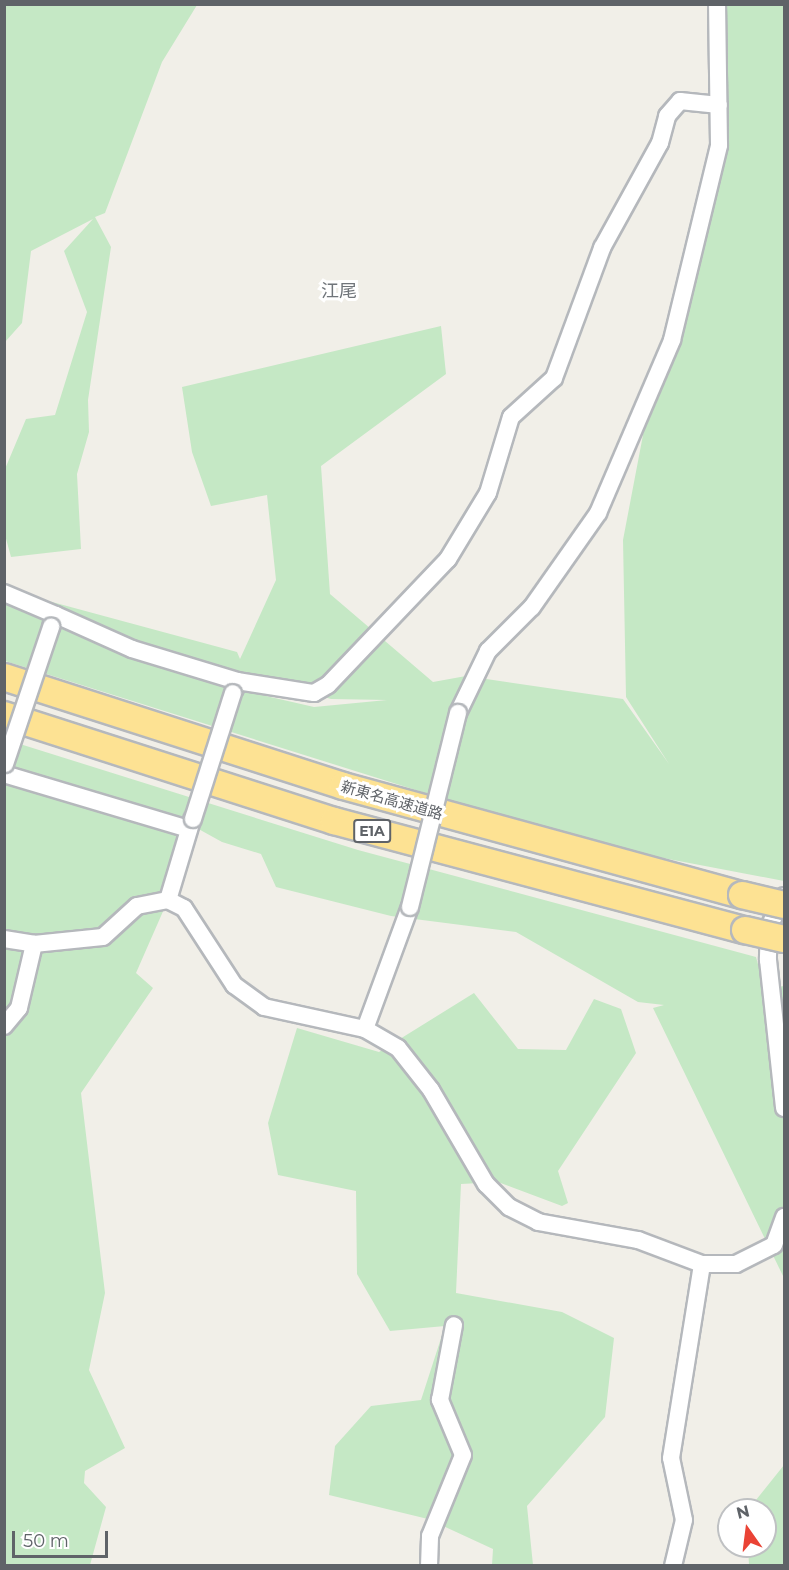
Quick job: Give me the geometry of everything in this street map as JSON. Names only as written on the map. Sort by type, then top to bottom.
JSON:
[{"type":"highway","name":"新東名高速道路","points":[[4,677],[343,786],[784,905]]},
{"type":"highway","name":"E1A","points":[[4,715],[334,821],[784,939]]},
{"type":"street","points":[[365,1029],[410,908],[458,713],[488,651],[532,608],[598,513],[647,399],[695,258],[719,145],[719,105],[714,52],[717,4]]},
{"type":"street","points":[[4,593],[54,621],[235,687],[314,693],[328,685],[448,559],[488,493],[511,417],[554,378],[602,248],[660,143],[667,116],[680,101],[719,105]]},
{"type":"street","points":[[5,765],[54,621]]},
{"type":"street","points":[[168,900],[235,687]]},
{"type":"street","points":[[4,774],[191,824]]},
{"type":"street","points":[[784,895],[769,927],[768,960],[784,1108]]},
{"type":"street","points":[[5,940],[34,944],[103,938],[137,906],[168,900],[184,908],[234,985],[264,1007],[365,1029],[398,1048],[431,1090],[486,1184],[509,1207],[538,1222],[638,1240],[702,1264],[736,1264],[774,1245],[784,1217]]},
{"type":"street","points":[[4,1026],[18,1008],[34,944]]},
{"type":"street","points":[[673,1566],[684,1520],[670,1458],[702,1264]]},
{"type":"street","points":[[429,1566],[430,1536],[464,1455],[440,1400],[454,1324]]},
{"type":"green space","points":[[5,4],[197,5],[162,62],[105,213],[95,217],[111,247],[88,400],[89,432],[77,474],[81,549],[11,557],[5,535],[5,469],[26,419],[55,415],[87,312],[64,251],[93,219],[31,251],[22,323],[5,342]]},
{"type":"green space","points":[[724,5],[784,5],[784,881],[642,854],[473,808],[5,661],[4,589],[237,652],[240,659],[276,580],[267,495],[211,506],[192,452],[182,387],[441,326],[446,374],[321,466],[330,594],[433,682],[466,676],[623,699],[669,764],[626,697],[623,540],[651,393],[707,228]],"holes":[[[243,672],[331,699],[387,700],[314,707],[248,692]]]},
{"type":"green space","points":[[4,739],[358,850],[756,957],[765,989],[784,986],[784,1278],[653,1008],[664,1005],[638,1002],[516,932],[391,916],[276,887],[261,854],[222,842],[175,816],[5,765]]},
{"type":"green space","points":[[4,779],[189,829],[168,900],[136,973],[153,988],[81,1093],[105,1293],[89,1370],[125,1448],[85,1471],[84,1483],[106,1507],[90,1565],[5,1565]]},
{"type":"green space","points":[[474,993],[518,1049],[566,1050],[594,999],[621,1009],[636,1053],[558,1171],[568,1203],[562,1206],[498,1182],[461,1184],[456,1293],[562,1312],[614,1338],[605,1417],[527,1506],[533,1565],[492,1565],[493,1549],[428,1519],[329,1495],[335,1446],[371,1406],[421,1400],[445,1326],[390,1331],[357,1274],[356,1191],[278,1175],[268,1123],[297,1028],[379,1052]]},
{"type":"green space","points":[[784,1465],[784,1565],[749,1565],[749,1558],[777,1558],[777,1498],[758,1498]]},
{"type":"district","name":"江尾","points":[[339,291]]}]
